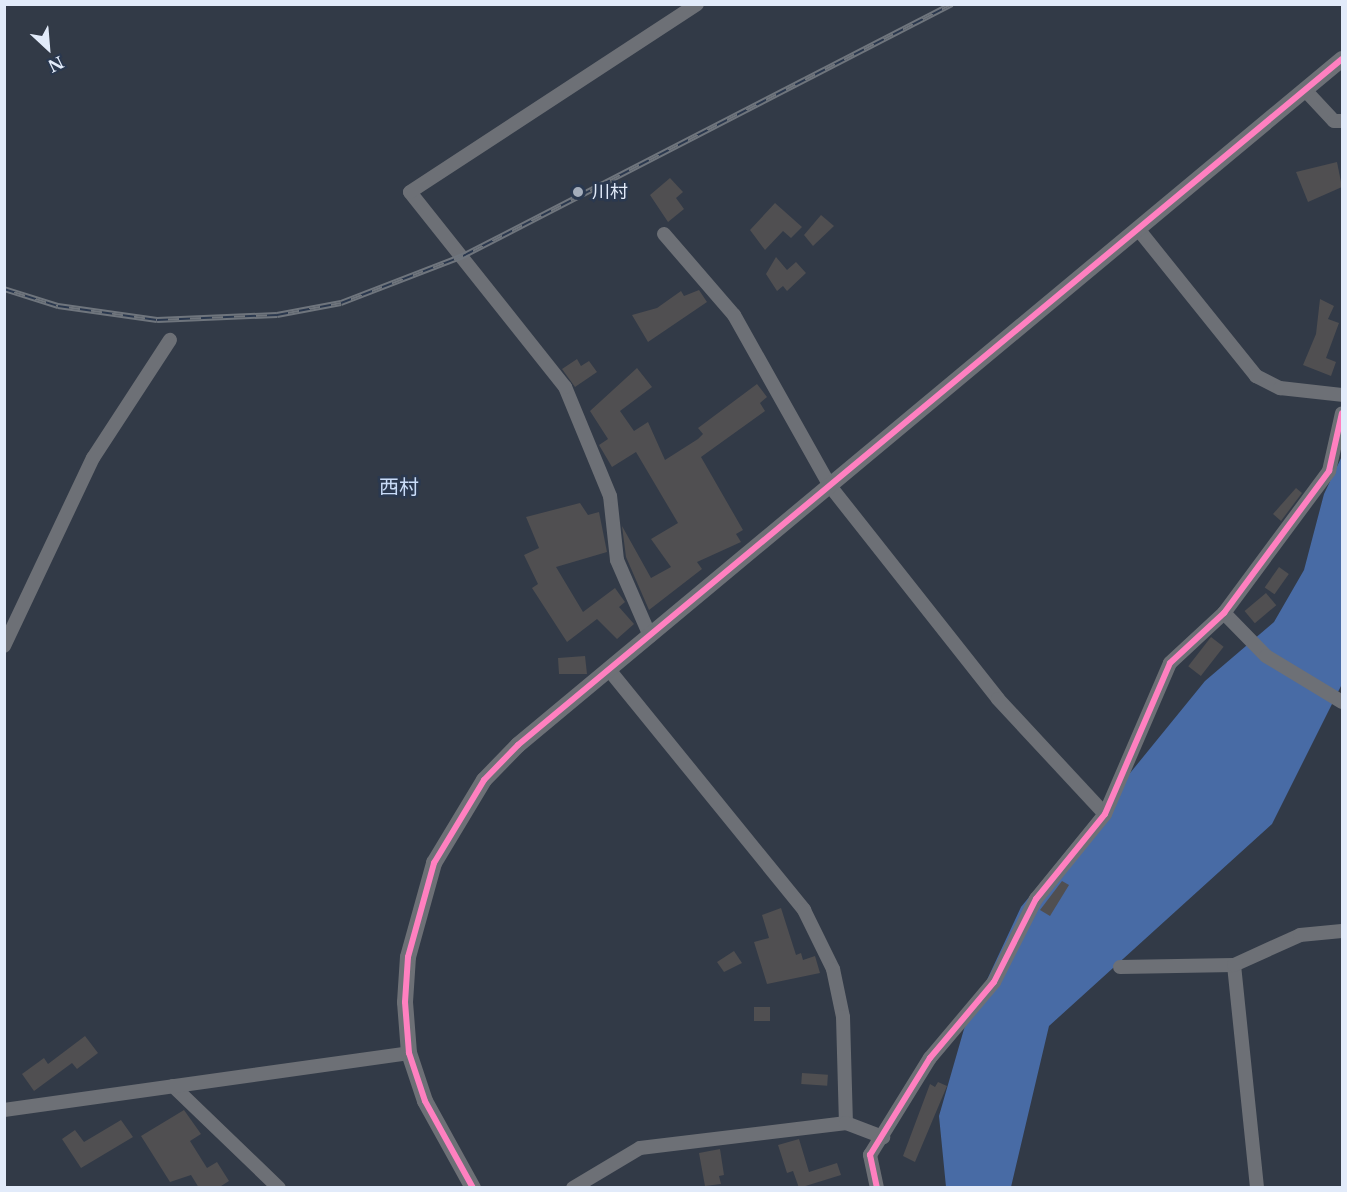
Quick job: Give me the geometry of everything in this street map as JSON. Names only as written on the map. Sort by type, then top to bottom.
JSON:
[{"type":"street","points":[[650,636],[616,560],[610,496],[565,387],[410,192],[697,4]]},
{"type":"street","points":[[473,1188],[425,1101],[409,1053],[408,957],[426,884],[457,816],[518,745],[610,671],[1342,59]]},
{"type":"street","points":[[1305,90],[1334,121],[1342,121]]},
{"type":"street","points":[[1138,229],[1256,376],[1280,388],[1342,395]]},
{"type":"street","points":[[664,234],[734,315],[830,486],[998,699],[1105,813]]},
{"type":"street","points":[[4,646],[93,459],[170,340]]},
{"type":"street","points":[[877,1188],[870,1155],[930,1058],[994,982],[1036,899],[1105,813],[1170,663],[1224,613],[1329,471],[1342,413]]},
{"type":"street","points":[[1224,613],[1266,656],[1342,702]]},
{"type":"street","points":[[610,671],[804,910],[833,969],[843,1017],[846,1123]]},
{"type":"street","points":[[1120,967],[1234,964],[1300,935],[1342,930]]},
{"type":"street","points":[[1234,964],[1257,1188]]},
{"type":"street","points":[[4,1110],[409,1053]]},
{"type":"street","points":[[173,1086],[279,1188]]},
{"type":"street","points":[[573,1188],[640,1148],[846,1123],[883,1137]]},
{"type":"shaded area","points":[[1342,456],[1342,684],[1272,824],[1049,1026],[1011,1187],[946,1187],[939,1116],[964,1029],[1021,907],[1205,681],[1274,622],[1304,570],[1324,494]]},
{"type":"building","points":[[1337,162],[1342,187],[1308,202],[1296,172]]},
{"type":"building","points":[[670,178],[683,192],[676,198],[684,209],[668,222],[650,195]]},
{"type":"building","points":[[775,203],[802,227],[791,238],[783,231],[765,250],[750,230]]},
{"type":"building","points":[[821,215],[834,226],[813,246],[804,235]]},
{"type":"building","points":[[776,257],[787,270],[796,262],[806,273],[787,291],[783,286],[777,291],[766,274]]},
{"type":"building","points":[[699,290],[707,302],[648,342],[632,315],[657,308],[681,291],[684,296]]},
{"type":"building","points":[[1320,299],[1334,306],[1328,319],[1339,323],[1326,358],[1336,362],[1331,376],[1303,365],[1316,334]]},
{"type":"building","points":[[577,359],[581,366],[589,361],[597,372],[575,387],[562,369]]},
{"type":"building","points":[[637,368],[652,387],[620,411],[634,431],[648,422],[665,460],[698,439],[703,434],[698,428],[757,384],[767,397],[760,403],[765,411],[701,457],[743,530],[736,534],[741,542],[697,562],[702,569],[649,610],[626,557],[622,526],[651,578],[671,567],[651,539],[678,523],[636,452],[612,467],[599,445],[608,439],[590,411]]},
{"type":"building","points":[[1296,488],[1302,493],[1281,521],[1273,514]]},
{"type":"building","points":[[580,503],[588,515],[599,512],[607,552],[556,567],[583,612],[615,588],[625,602],[619,607],[634,624],[617,639],[597,619],[567,642],[532,588],[538,584],[524,555],[539,548],[526,517]]},
{"type":"building","points":[[1279,567],[1289,574],[1274,594],[1265,587]]},
{"type":"building","points":[[1266,593],[1276,605],[1255,623],[1245,611]]},
{"type":"building","points":[[1211,637],[1224,647],[1201,676],[1188,666]]},
{"type":"building","points":[[585,656],[587,674],[559,674],[558,658]]},
{"type":"building","points":[[1062,881],[1069,885],[1050,916],[1040,910]]},
{"type":"building","points":[[781,908],[796,955],[801,953],[803,960],[815,956],[820,973],[767,984],[754,942],[769,938],[762,915]]},
{"type":"building","points":[[734,951],[742,963],[724,972],[717,962]]},
{"type":"building","points":[[754,1007],[770,1007],[770,1021],[754,1021]]},
{"type":"building","points":[[85,1036],[98,1053],[77,1069],[72,1063],[34,1091],[22,1074],[44,1058],[48,1064]]},
{"type":"building","points":[[802,1073],[828,1075],[827,1086],[801,1084]]},
{"type":"building","points":[[938,1082],[947,1086],[915,1162],[903,1156],[930,1084],[935,1087]]},
{"type":"building","points":[[184,1110],[201,1134],[190,1141],[207,1168],[217,1162],[229,1181],[218,1188],[199,1188],[191,1175],[170,1182],[141,1136]]},
{"type":"building","points":[[121,1120],[133,1137],[81,1168],[62,1139],[75,1130],[84,1142]]},
{"type":"building","points":[[799,1139],[809,1172],[837,1163],[841,1175],[799,1188],[793,1171],[787,1173],[778,1145]]},
{"type":"building","points":[[720,1149],[724,1175],[719,1176],[721,1184],[705,1186],[699,1153]]},
{"type":"railway","points":[[4,289],[58,306],[157,320],[277,315],[341,303],[463,256],[952,4]]},
{"type":"cycle path","points":[[473,1188],[425,1101],[409,1053],[405,1002],[408,957],[434,863],[484,780],[518,745],[1342,59]]},
{"type":"cycle path","points":[[877,1188],[870,1155],[930,1058],[994,982],[1036,899],[1105,814],[1170,663],[1224,613],[1329,471],[1342,413]]},
{"type":"place","name":"川村","points":[[578,192]]},
{"type":"district","name":"西村","points":[[399,487]]}]
